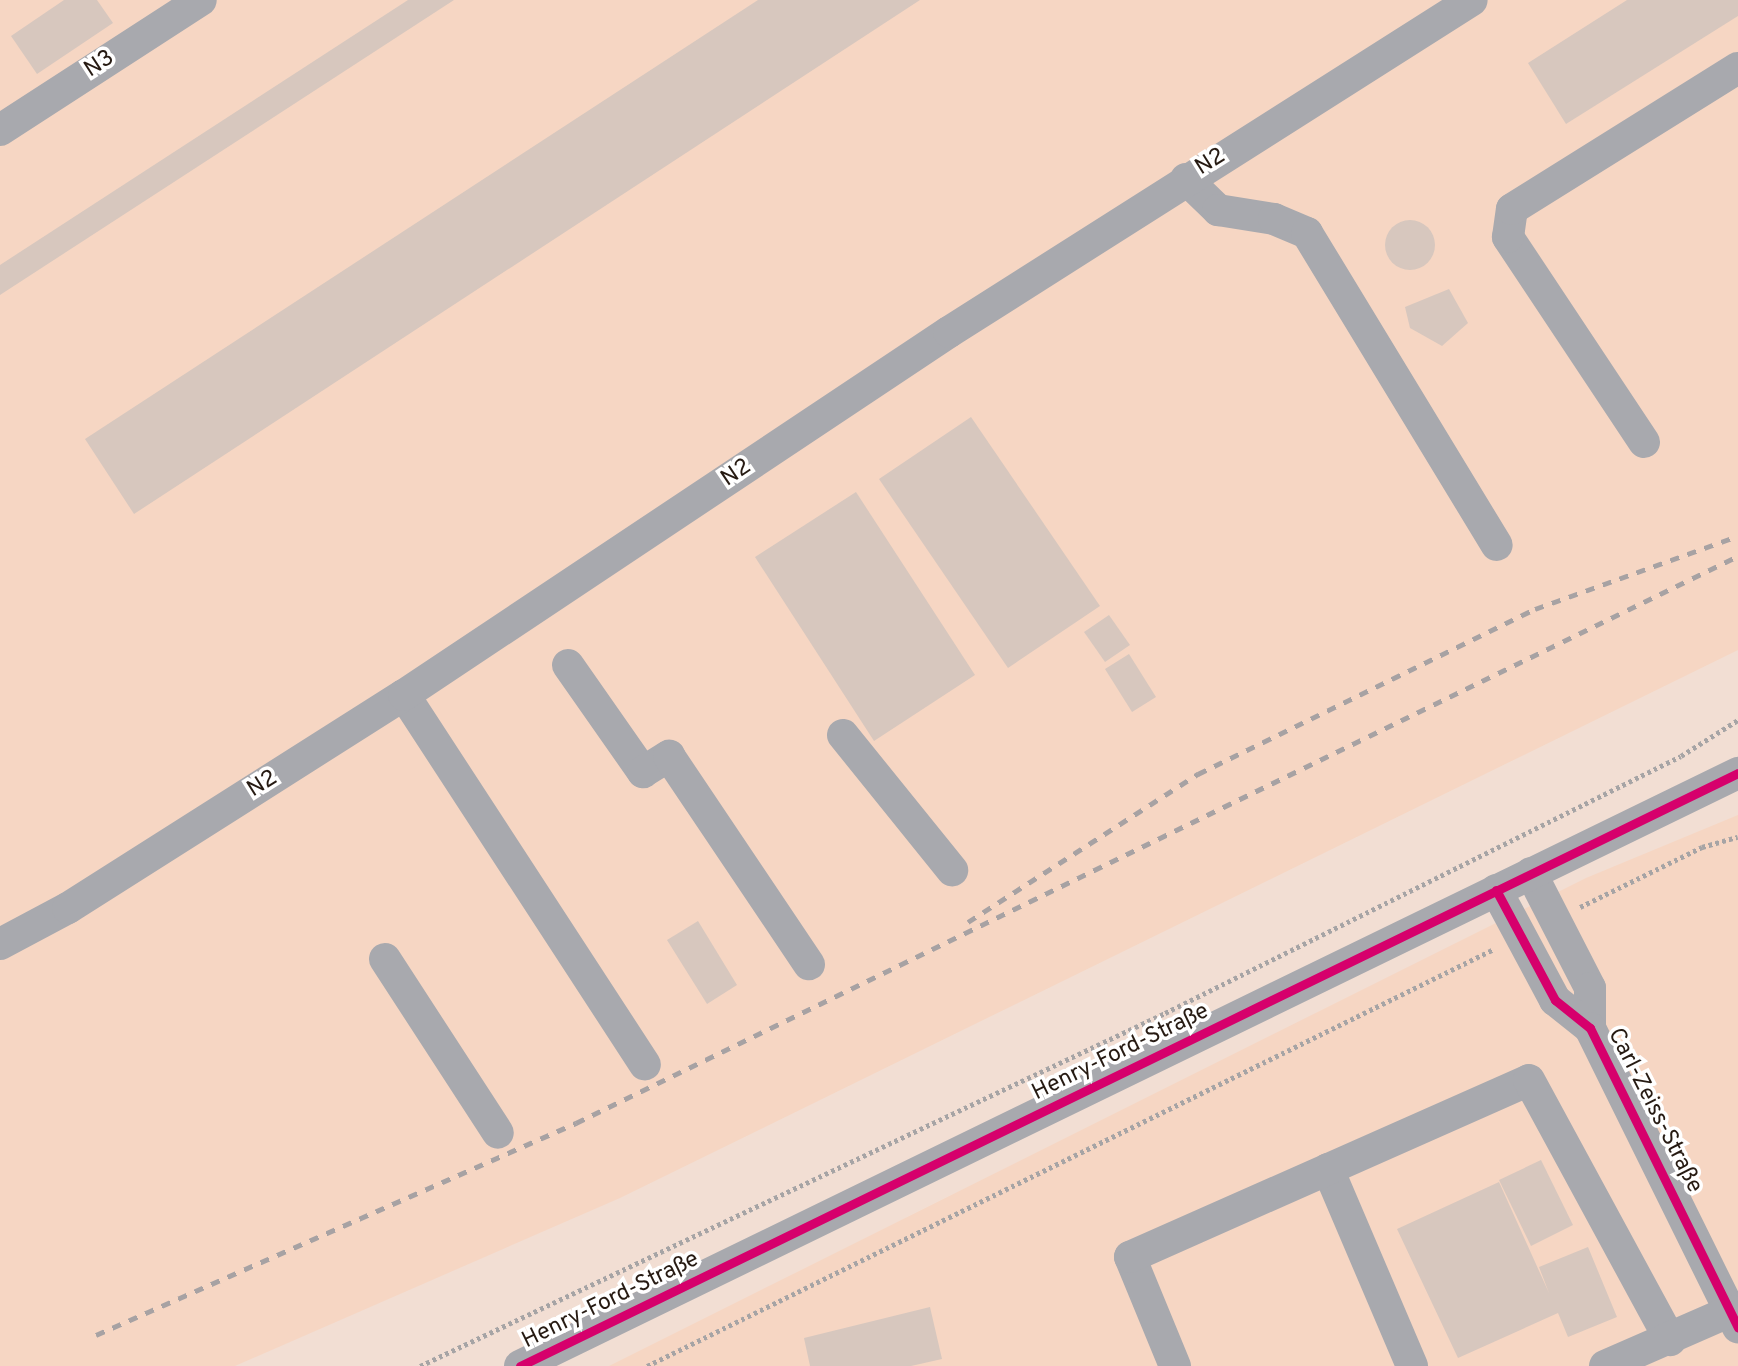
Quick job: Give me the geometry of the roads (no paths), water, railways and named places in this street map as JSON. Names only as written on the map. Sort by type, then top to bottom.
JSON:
[{"type":"street","name":"N3","points":[[0,130],[201,0]]},
{"type":"street","name":"N2","points":[[0,944],[68,908],[404,695],[1185,179],[1472,0]]},
{"type":"street","points":[[1644,442],[1508,237],[1512,209],[1738,68]]},
{"type":"street","points":[[1185,179],[1218,210],[1274,219],[1307,233],[1497,545]]},
{"type":"street","points":[[568,665],[643,772],[668,756],[808,964]]},
{"type":"street","points":[[404,695],[645,1064]]},
{"type":"street","points":[[843,735],[952,870]]},
{"type":"street","name":"Henry-Ford-Straße","points":[[520,1366],[1738,772]]},
{"type":"street","name":"Carl-Zeiss-Straße","points":[[1531,873],[1590,988],[1590,1027]]},
{"type":"street","name":"Carl-Zeiss-Straße","points":[[1496,890],[1555,1000],[1590,1027],[1735,1319]]},
{"type":"street","points":[[385,959],[498,1133]]},
{"type":"street","points":[[1175,1366],[1130,1257],[1529,1080],[1670,1340]]},
{"type":"street","points":[[1328,1169],[1412,1366]]},
{"type":"street","points":[[1605,1366],[1670,1340],[1735,1319]]},
{"type":"railway","points":[[968,922],[1198,774],[1535,609],[1738,536]]},
{"type":"railway","points":[[96,1335],[576,1123],[1738,556]]}]
